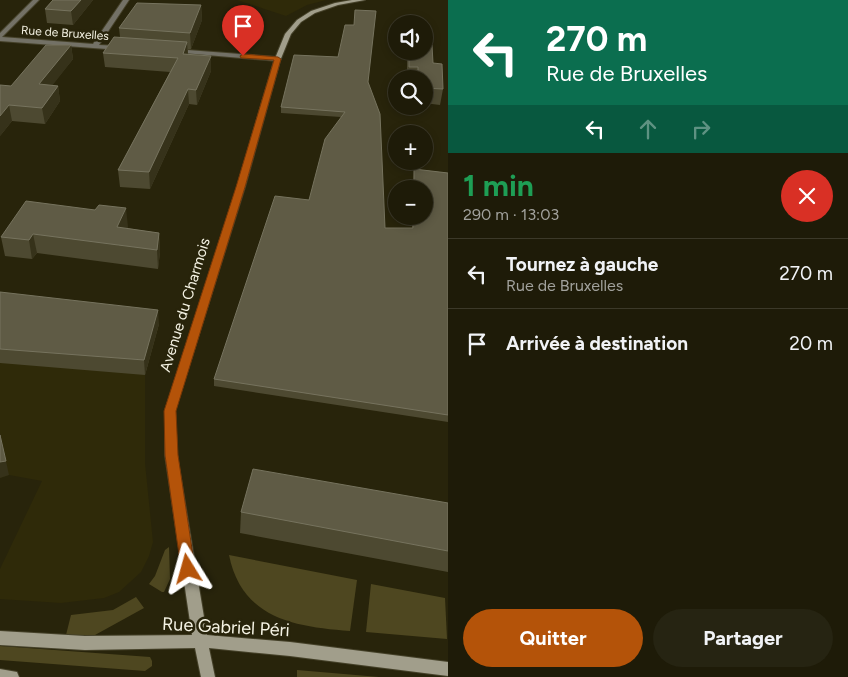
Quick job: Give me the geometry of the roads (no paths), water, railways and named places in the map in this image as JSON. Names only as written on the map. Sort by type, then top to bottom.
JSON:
[{"type":"street","points":[[0,38],[36,0]]},
{"type":"street","points":[[95,46],[126,0]]},
{"type":"street","name":"Avenue du Charmois","points":[[208,677],[194,606],[171,455],[170,411],[278,59],[290,30],[302,18],[328,6],[362,0]]},
{"type":"street","name":"Rue de Bruxelles","points":[[0,38],[131,48]]},
{"type":"street","points":[[170,51],[278,59]]},
{"type":"street","name":"Rue Gabriel Péri","points":[[0,638],[85,643],[202,641],[448,669]]},
{"type":"street","points":[[0,676],[12,677]]}]
